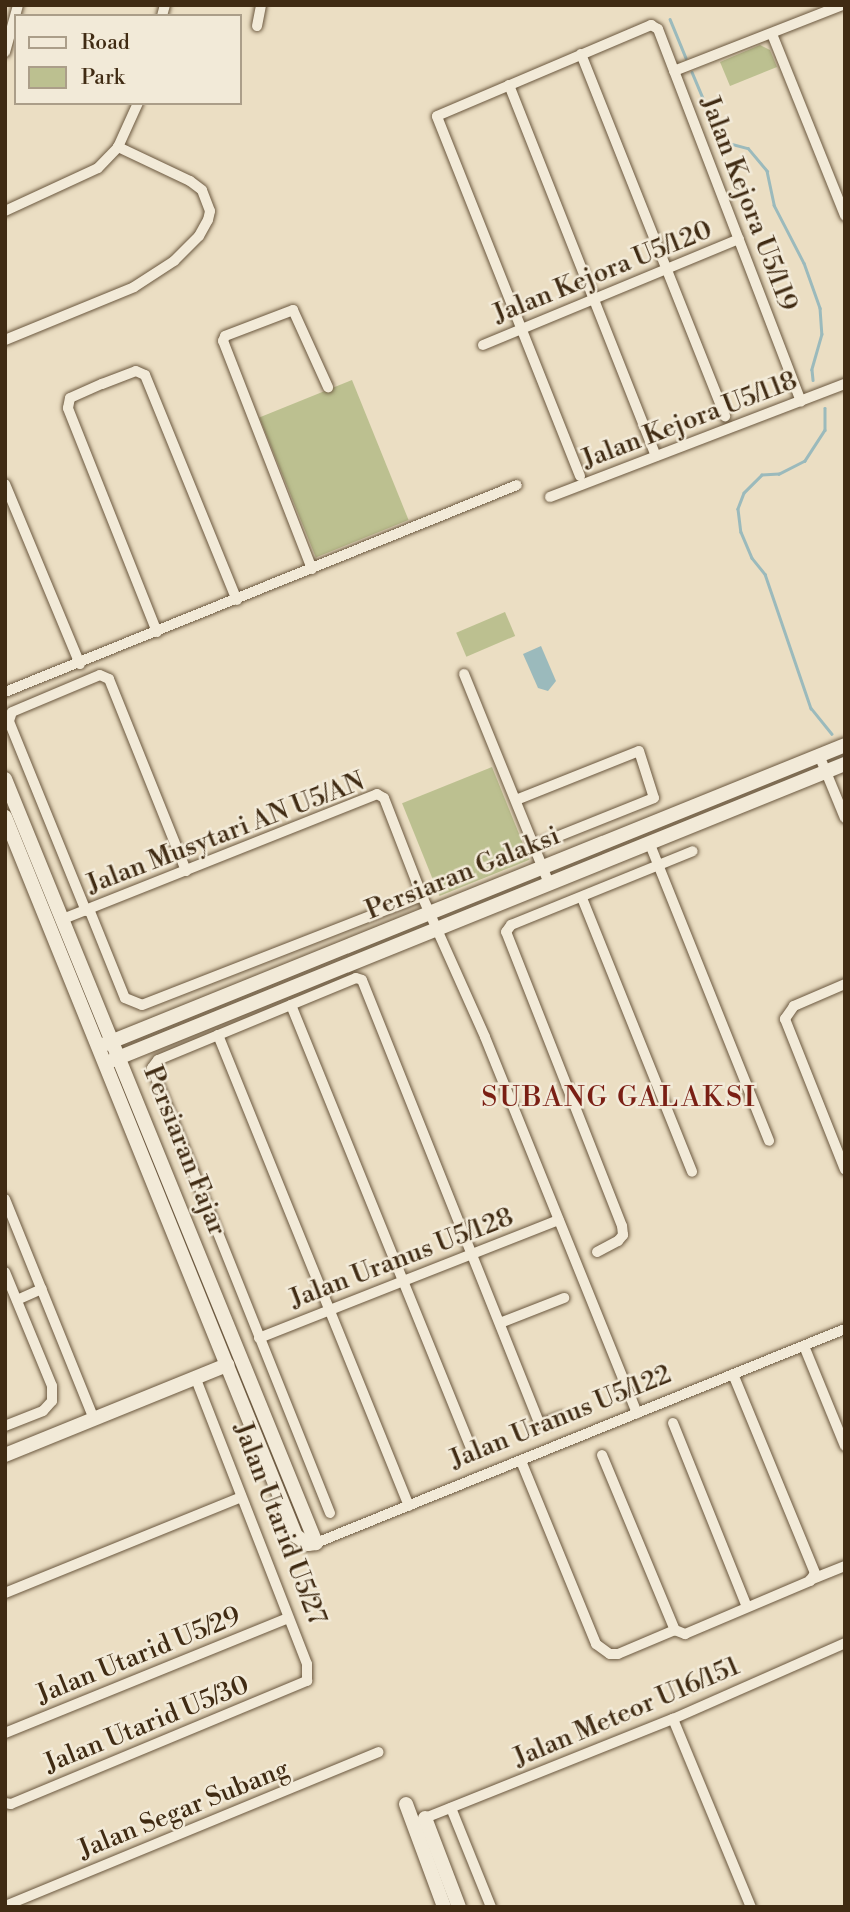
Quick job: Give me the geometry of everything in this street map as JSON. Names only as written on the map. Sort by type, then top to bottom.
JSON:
[{"type":"main road","name":"Persiaran Galaksi","points":[[105,1044],[845,745]]},
{"type":"main road","name":"Persiaran Galaksi","points":[[112,1060],[845,764]]},
{"type":"main road","name":"Persiaran Fajar","points":[[5,779],[63,919],[105,1044]]},
{"type":"main road","name":"Persiaran Fajar","points":[[5,817],[202,1259],[316,1543],[301,1542],[296,1536],[226,1365],[112,1060]]},
{"type":"main road","points":[[202,1259],[230,1346],[226,1365]]},
{"type":"main road","points":[[5,1455],[233,1364],[280,1453]]},
{"type":"main road","points":[[405,1804],[444,1907]]},
{"type":"main road","points":[[425,1818],[459,1907]]},
{"type":"street","points":[[257,26],[261,5]]},
{"type":"street","points":[[674,71],[842,5]]},
{"type":"street","points":[[5,52],[14,19]]},
{"type":"street","name":"Jalan Kejora U5/119","points":[[581,54],[651,25],[658,29],[801,401]]},
{"type":"street","points":[[772,34],[841,195],[845,216]]},
{"type":"street","points":[[580,476],[438,116],[581,54],[725,416]]},
{"type":"street","points":[[509,85],[656,457]]},
{"type":"street","points":[[5,211],[98,169],[118,147],[137,105]]},
{"type":"street","points":[[5,340],[134,287],[174,261],[198,236],[208,220],[210,211],[202,190],[190,180],[118,147]]},
{"type":"street","name":"Jalan Kejora U5/120","points":[[483,345],[739,239]]},
{"type":"street","points":[[312,569],[223,346],[225,336],[293,310],[297,312],[328,387]]},
{"type":"street","points":[[157,632],[68,408],[70,398],[102,384],[136,371],[145,375],[237,600]]},
{"type":"street","name":"Jalan Kejora U5/118","points":[[550,497],[845,384]]},
{"type":"street","points":[[5,484],[80,664]]},
{"type":"street","points":[[6,691],[80,664],[517,485]]},
{"type":"street","points":[[186,871],[109,679],[100,674],[12,712],[9,721],[125,998],[142,1005],[422,896],[485,1037],[637,1414]]},
{"type":"street","points":[[464,674],[549,883]]},
{"type":"street","points":[[516,800],[639,751],[654,798],[534,846]]},
{"type":"street","points":[[819,755],[845,818]]},
{"type":"street","name":"Jalan Musytari AN U5/AN","points":[[63,919],[377,794],[384,798],[422,896]]},
{"type":"street","points":[[649,842],[769,1141]]},
{"type":"street","points":[[597,1252],[618,1241],[623,1235],[622,1226],[506,932],[511,925],[692,852]]},
{"type":"street","points":[[582,898],[692,1172]]},
{"type":"street","points":[[331,1513],[152,1068],[158,1060],[359,978],[539,1422],[544,1423],[563,1416]]},
{"type":"street","points":[[845,984],[794,1006],[785,1019],[845,1170]]},
{"type":"street","points":[[291,1005],[473,1453]]},
{"type":"street","points":[[218,1035],[409,1506]]},
{"type":"street","points":[[5,1199],[94,1419]]},
{"type":"street","name":"Jalan Uranus U5/128","points":[[260,1338],[559,1220]]},
{"type":"street","points":[[5,1272],[52,1386],[52,1401],[43,1411],[5,1426]]},
{"type":"street","points":[[16,1300],[42,1289]]},
{"type":"street","points":[[500,1323],[564,1298]]},
{"type":"street","name":"Jalan Uranus U5/122","points":[[316,1543],[845,1329]]},
{"type":"street","points":[[804,1346],[845,1446]]},
{"type":"street","points":[[733,1374],[812,1577]]},
{"type":"street","name":"Jalan Utarid U5/27","points":[[195,1377],[309,1675],[307,1681],[299,1686]]},
{"type":"street","points":[[673,1423],[747,1607]]},
{"type":"street","points":[[602,1455],[674,1630]]},
{"type":"street","points":[[521,1461],[596,1644],[610,1654],[674,1630],[685,1634],[812,1577],[845,1566]]},
{"type":"street","points":[[5,1593],[241,1497]]},
{"type":"street","name":"Jalan Utarid U5/29","points":[[5,1733],[288,1618]]},
{"type":"street","name":"Jalan Meteor U16/151","points":[[425,1818],[673,1719],[845,1643]]},
{"type":"street","name":"Jalan Utarid U5/30","points":[[8,1803],[299,1686]]},
{"type":"street","points":[[673,1719],[751,1907]]},
{"type":"street","name":"Jalan Segar Subang","points":[[5,1906],[378,1752]]},
{"type":"street","points":[[451,1808],[491,1907]]},
{"type":"green space","points":[[760,45],[770,50],[777,67],[730,86],[720,62]]},
{"type":"green space","points":[[352,380],[409,520],[316,557],[259,417]]},
{"type":"green space","points":[[505,612],[515,636],[466,657],[456,633]]},
{"type":"green space","points":[[492,767],[529,860],[440,896],[402,803]]},
{"type":"water","points":[[541,646],[556,681],[548,691],[538,688],[523,654]]},
{"type":"waterway","points":[[670,19],[686,58]]},
{"type":"waterway","points":[[692,72],[721,141],[748,148],[767,171],[774,205],[804,263],[820,308],[822,334],[812,370],[813,380]]},
{"type":"waterway","points":[[825,408],[825,430],[805,461],[779,474],[762,475],[744,493],[738,509],[741,532],[752,558],[765,574],[811,708],[832,734]]},
{"type":"district","name":"SUBANG GALAKSI","points":[[619,1098]]}]
